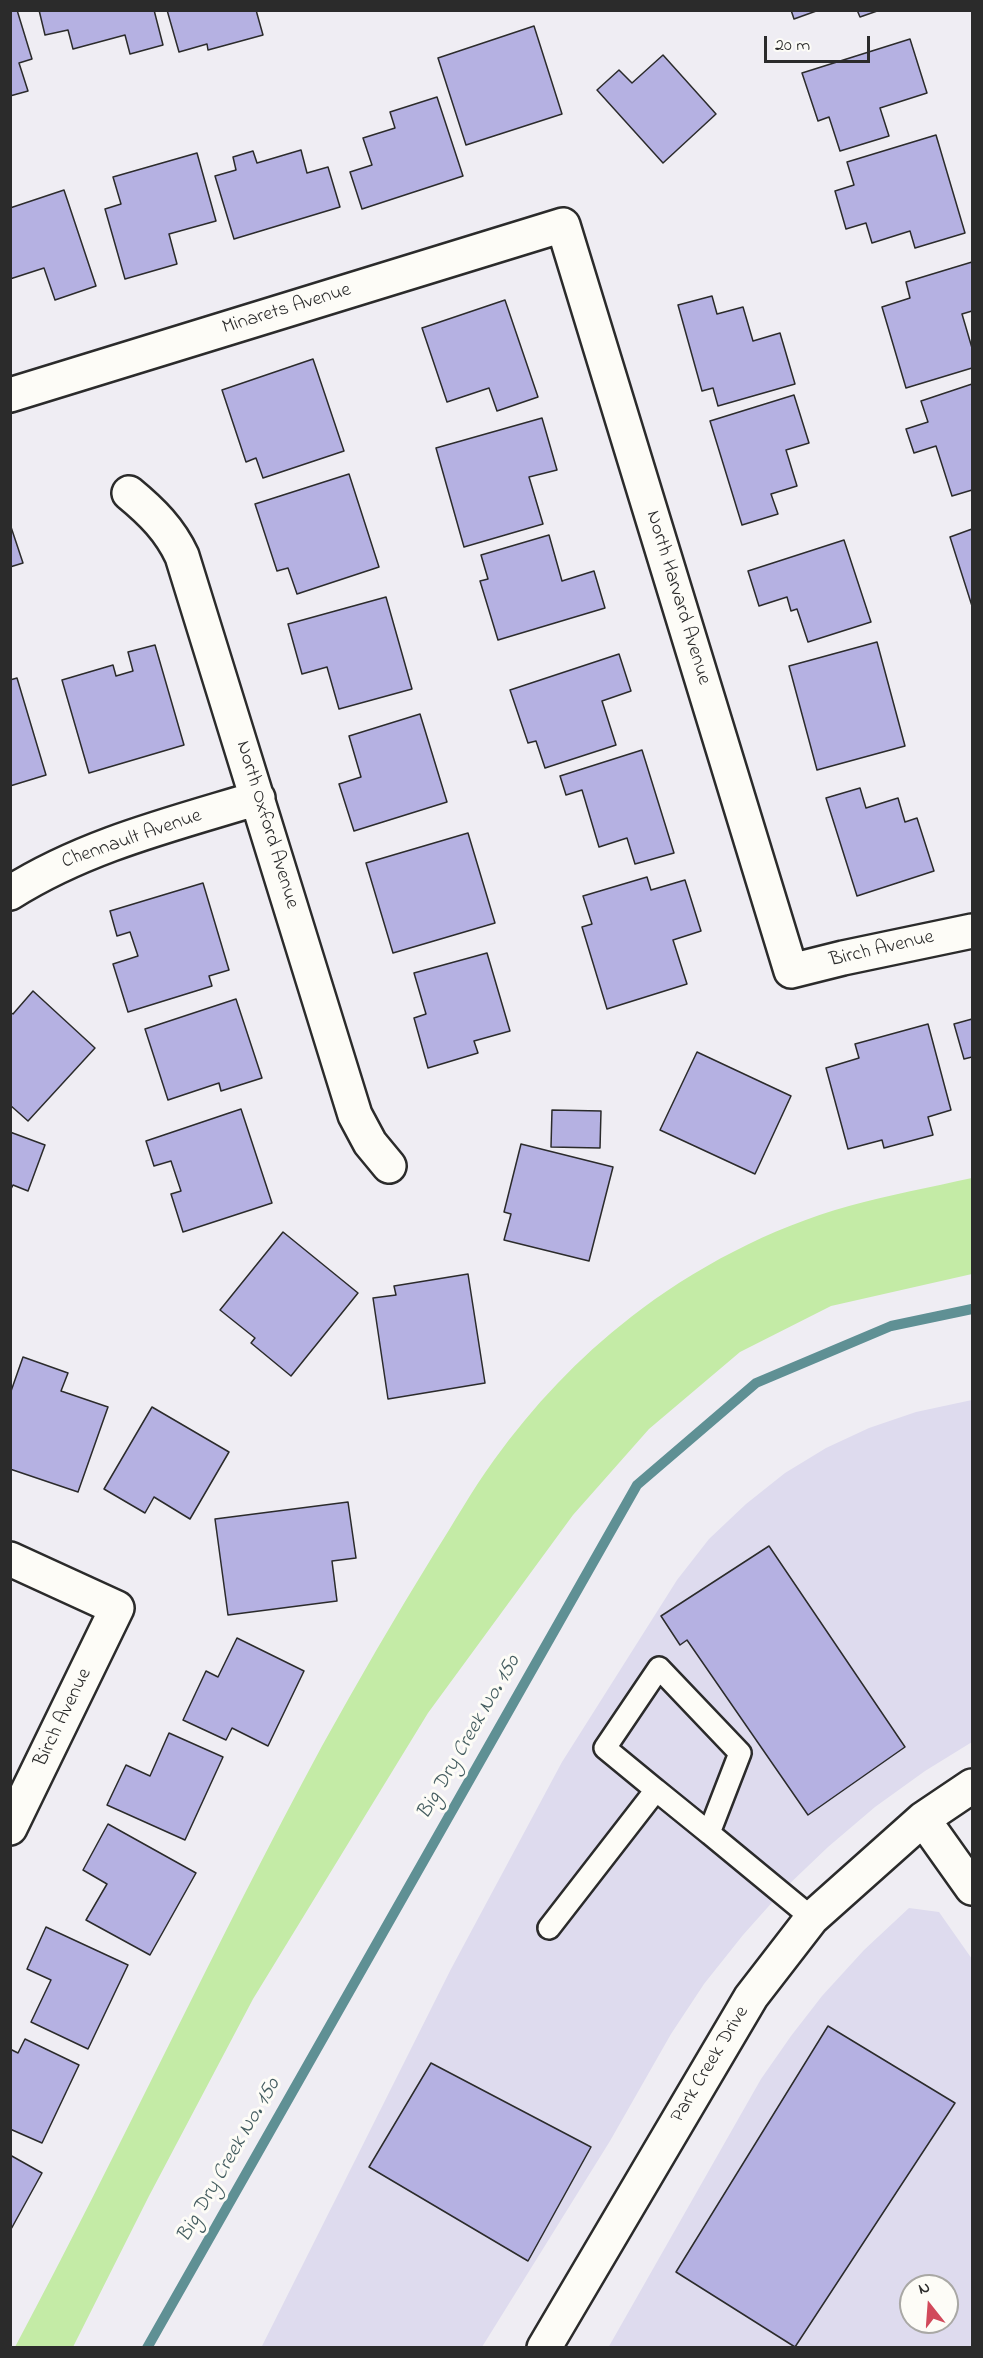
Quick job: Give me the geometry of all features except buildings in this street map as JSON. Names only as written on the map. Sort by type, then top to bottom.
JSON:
[{"type":"street","name":"Minarets Avenue","points":[[10,395],[563,225]]},
{"type":"street","name":"North Harvard Avenue","points":[[563,225],[791,971]]},
{"type":"street","name":"North Oxford Avenue","points":[[129,493],[160,521],[173,537],[182,556],[355,1115],[369,1143],[390,1166]]},
{"type":"street","name":"Chennault Avenue","points":[[10,893],[39,875],[82,854],[258,798]]},
{"type":"street","name":"Birch Avenue","points":[[791,971],[972,931]]},
{"type":"street","name":"Birch Avenue","points":[[10,1559],[117,1608],[10,1828]]},
{"type":"street","name":"Park Creek Drive","points":[[544,2348],[751,1997],[812,1918],[923,1819],[972,1786]]},
{"type":"street","points":[[923,1819],[972,1888]]},
{"type":"lane","points":[[709,1833],[740,1753],[659,1668],[605,1748],[812,1918]]},
{"type":"lane","points":[[549,1928],[656,1790]]},
{"type":"shaded area","points":[[972,1400],[972,1742],[925,1771],[875,1807],[784,1889],[743,1935],[704,1984],[671,2034],[610,2141],[482,2347],[261,2348],[451,1969],[562,1762],[677,1580],[709,1539],[746,1504],[785,1473],[826,1448],[869,1428],[916,1412]]},
{"type":"shaded area","points":[[909,1908],[939,1912],[972,1959],[972,2347],[608,2348],[761,2079],[822,1996],[864,1950]]},
{"type":"green space","points":[[972,1178],[972,1274],[831,1306],[740,1352],[649,1429],[573,1515],[428,1713],[253,1999],[149,2196],[73,2347],[15,2347],[322,1746],[391,1625],[471,1495],[524,1421],[557,1384],[611,1333],[655,1299],[734,1251],[790,1226],[849,1206]]},
{"type":"waterway","name":"Big Dry Creek No. 150","points":[[147,2348],[637,1485],[756,1383],[891,1326],[972,1309]]}]
